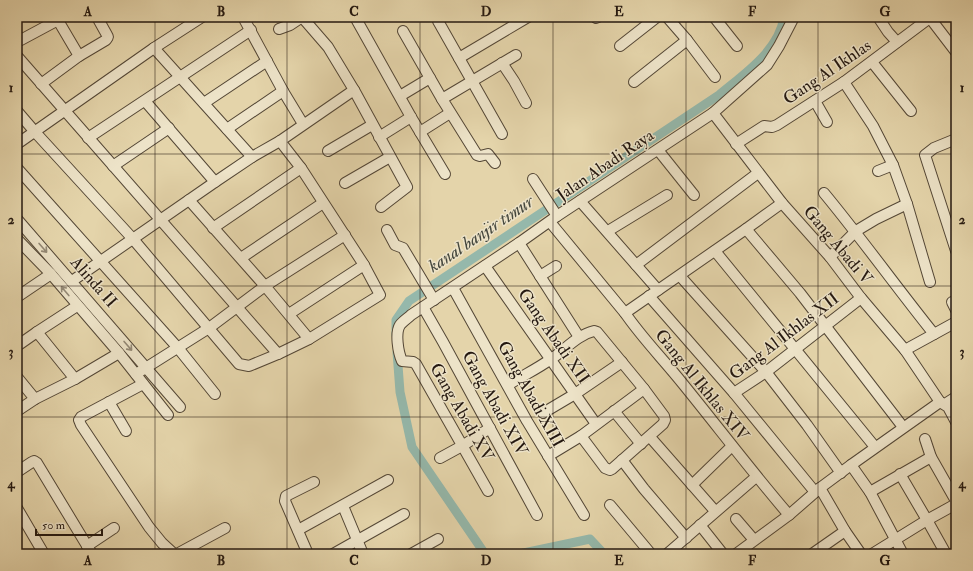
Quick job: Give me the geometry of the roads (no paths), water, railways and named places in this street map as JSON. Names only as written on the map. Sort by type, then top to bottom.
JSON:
[{"type":"street","points":[[41,84],[79,56],[106,40],[108,37],[97,17]]},
{"type":"street","points":[[17,144],[65,112],[154,48],[202,17]]},
{"type":"street","points":[[243,17],[283,91],[303,124]]},
{"type":"street","points":[[279,29],[290,25],[302,17],[328,48],[354,90],[406,187],[381,207]]},
{"type":"street","points":[[438,17],[438,21],[502,134]]},
{"type":"street","points":[[459,58],[515,20],[528,17]]},
{"type":"street","points":[[620,46],[657,17]]},
{"type":"street","points":[[667,17],[715,77]]},
{"type":"street","points":[[714,17],[737,46]]},
{"type":"street","name":"Jalan Abadi Raya","points":[[410,315],[423,307],[432,298],[453,288],[519,243],[552,213],[580,201],[713,113],[767,65],[794,17]]},
{"type":"street","points":[[878,17],[897,42]]},
{"type":"street","points":[[931,17],[956,52]]},
{"type":"street","name":"Gang Al Ikhlas","points":[[736,144],[759,128],[764,126],[774,126],[815,101],[872,62],[931,17]]},
{"type":"street","points":[[17,42],[57,19],[79,56]]},
{"type":"street","points":[[359,19],[411,117],[445,174]]},
{"type":"street","points":[[88,138],[251,30]]},
{"type":"street","points":[[403,31],[450,113],[477,155],[480,156],[488,154],[495,163]]},
{"type":"street","points":[[634,82],[686,40]]},
{"type":"street","points":[[154,48],[252,157]]},
{"type":"street","points":[[442,99],[516,55]]},
{"type":"street","points":[[17,56],[278,354]]},
{"type":"street","points":[[204,104],[267,62]]},
{"type":"street","points":[[872,62],[911,111]]},
{"type":"street","points":[[502,63],[526,103]]},
{"type":"street","points":[[400,96],[430,78]]},
{"type":"street","points":[[844,82],[873,126],[893,165],[907,204],[930,282]]},
{"type":"street","points":[[72,281],[215,182],[252,157],[280,141],[354,90]]},
{"type":"street","points":[[226,129],[283,91]]},
{"type":"street","points":[[145,101],[215,182]]},
{"type":"street","points":[[815,101],[827,122]]},
{"type":"street","points":[[17,112],[133,239],[239,364],[249,366],[309,339],[380,295],[364,265],[345,235],[301,168],[280,141]]},
{"type":"street","points":[[420,132],[450,113]]},
{"type":"street","name":"Gang Abadi V","points":[[713,113],[782,203],[830,257],[861,298],[905,350],[942,403],[948,407],[956,422]]},
{"type":"street","points":[[379,137],[411,117]]},
{"type":"street","points":[[328,151],[372,124]]},
{"type":"street","points":[[113,166],[169,128]]},
{"type":"street","points":[[956,141],[934,148],[925,154],[956,251]]},
{"type":"street","points":[[658,150],[694,194]]},
{"type":"street","points":[[345,183],[390,157]]},
{"type":"street","points":[[878,171],[893,165]]},
{"type":"street","name":"Alinda II","points":[[17,168],[178,348],[215,394]]},
{"type":"street","points":[[213,228],[301,168]]},
{"type":"street","points":[[636,265],[758,172]]},
{"type":"street","name":"Gang Al Ikhlas XIV","points":[[533,178],[552,213],[635,328],[672,370],[756,477],[789,515]]},
{"type":"street","points":[[824,193],[856,232],[889,275],[899,291],[934,334]]},
{"type":"street","points":[[608,231],[667,195]]},
{"type":"street","points":[[189,200],[241,258],[309,339]]},
{"type":"street","name":"Gang Al Ikhlas XII","points":[[580,201],[608,231],[636,265],[654,293],[734,393],[766,372],[794,348],[861,298]]},
{"type":"street","points":[[241,258],[323,203]]},
{"type":"street","points":[[625,313],[680,276],[782,203]]},
{"type":"street","points":[[830,257],[856,232],[876,219],[907,204]]},
{"type":"street","name":"Alinda II","points":[[17,219],[180,407]]},
{"type":"street","points":[[746,229],[825,325],[903,427]]},
{"type":"street","points":[[387,230],[395,245],[403,248],[432,298]]},
{"type":"street","points":[[136,374],[209,328],[265,286],[345,235]]},
{"type":"street","points":[[519,243],[579,337]]},
{"type":"street","points":[[19,244],[51,274],[119,353],[168,415]]},
{"type":"street","points":[[715,251],[874,447]]},
{"type":"street","points":[[289,314],[364,265]]},
{"type":"street","name":"Gang Abadi XII","points":[[485,266],[596,424]]},
{"type":"street","points":[[540,276],[556,266]]},
{"type":"street","points":[[17,298],[51,274]]},
{"type":"street","points":[[680,276],[766,372],[810,428],[840,472]]},
{"type":"street","name":"Gang Abadi XIII","points":[[453,288],[548,456],[584,515]]},
{"type":"street","points":[[17,346],[77,306]]},
{"type":"street","name":"Gang Abadi XIV","points":[[423,307],[537,515]]},
{"type":"street","name":"Gang Abadi XV","points":[[410,315],[400,324],[398,334],[400,356],[402,361],[413,362],[416,364],[488,491]]},
{"type":"street","points":[[905,350],[956,322]]},
{"type":"street","points":[[508,385],[551,359],[579,337],[591,331],[597,332],[644,389],[664,416],[665,420],[650,437],[612,469],[607,469],[581,436]]},
{"type":"street","points":[[37,332],[75,379]]},
{"type":"street","points":[[17,411],[36,398],[75,379],[119,353]]},
{"type":"street","points":[[543,413],[575,394],[622,362]]},
{"type":"street","points":[[17,378],[36,398]]},
{"type":"street","points":[[143,384],[81,417],[80,425],[152,532],[162,543],[176,554],[225,528]]},
{"type":"street","points":[[548,456],[581,436],[644,389]]},
{"type":"street","points":[[734,393],[817,490],[861,554]]},
{"type":"street","points":[[736,554],[789,515],[817,490],[874,447],[942,403],[956,397]]},
{"type":"street","points":[[109,402],[126,431]]},
{"type":"street","points":[[614,411],[641,444]]},
{"type":"street","points":[[440,458],[490,428]]},
{"type":"street","points":[[650,437],[715,511]]},
{"type":"street","points":[[926,439],[931,457],[956,501]]},
{"type":"street","points":[[692,485],[732,446]]},
{"type":"street","points":[[870,492],[931,457]]},
{"type":"street","points":[[622,460],[644,489],[686,538]]},
{"type":"street","points":[[17,472],[34,461],[37,463],[90,550],[114,528]]},
{"type":"street","points":[[851,465],[870,492],[903,554]]},
{"type":"street","points":[[900,474],[946,554]]},
{"type":"street","points":[[667,554],[756,477]]},
{"type":"street","points":[[298,530],[388,480]]},
{"type":"street","points":[[308,554],[285,501],[286,496],[314,482]]},
{"type":"street","points":[[872,554],[956,504]]},
{"type":"street","points":[[610,505],[651,554]]},
{"type":"street","points":[[343,506],[363,554]]},
{"type":"street","points":[[17,508],[44,554]]},
{"type":"street","points":[[333,554],[404,514]]},
{"type":"street","points":[[736,519],[754,540]]},
{"type":"street","points":[[700,525],[723,554]]},
{"type":"street","points":[[812,554],[845,531]]},
{"type":"street","points":[[411,554],[438,539]]},
{"type":"waterway","name":"kanal banjir timur","points":[[396,335],[396,320],[409,301],[719,95],[739,79],[768,51],[781,29],[784,17]]},
{"type":"waterway","name":"kanal banjir timur","points":[[397,352],[400,392],[412,447],[485,554]]},
{"type":"waterway","name":"kanal banjir timur","points":[[519,554],[590,539],[604,554]]}]
